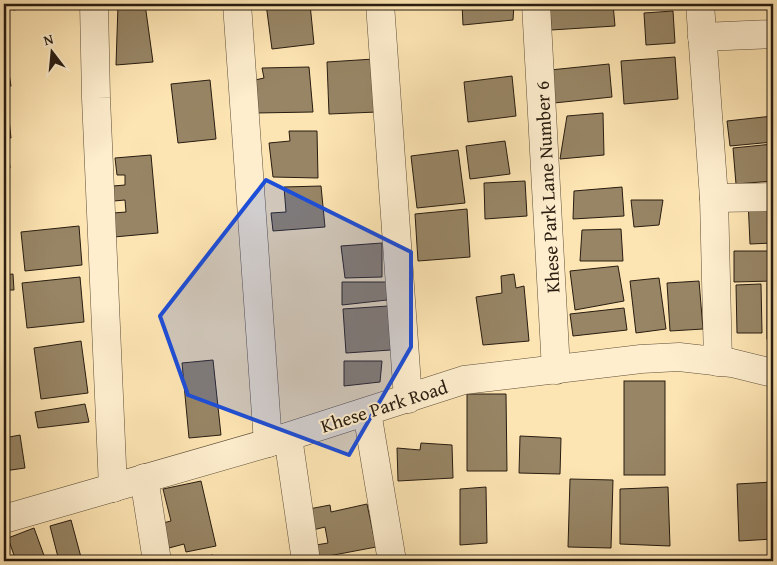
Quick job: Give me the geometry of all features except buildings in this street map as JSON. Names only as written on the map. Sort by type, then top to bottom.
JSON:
[{"type":"street","points":[[94,4],[112,488]]},
{"type":"street","points":[[237,4],[278,440],[306,561]]},
{"type":"street","points":[[380,4],[408,399]]},
{"type":"street","name":"Khese Park Lane Number 6","points":[[536,4],[556,370]]},
{"type":"street","points":[[700,4],[714,198],[718,362]]},
{"type":"street","points":[[702,37],[773,34]]},
{"type":"street","points":[[714,198],[773,197]]},
{"type":"street","name":"Khese Park Road","points":[[4,519],[278,440],[464,380],[679,357],[732,363],[773,373]]},
{"type":"street","points":[[368,412],[392,561]]},
{"type":"street","points":[[144,478],[157,561]]},
{"type":"highlighted area","points":[[266,180],[411,252],[411,347],[349,455],[188,395],[160,316]]}]
